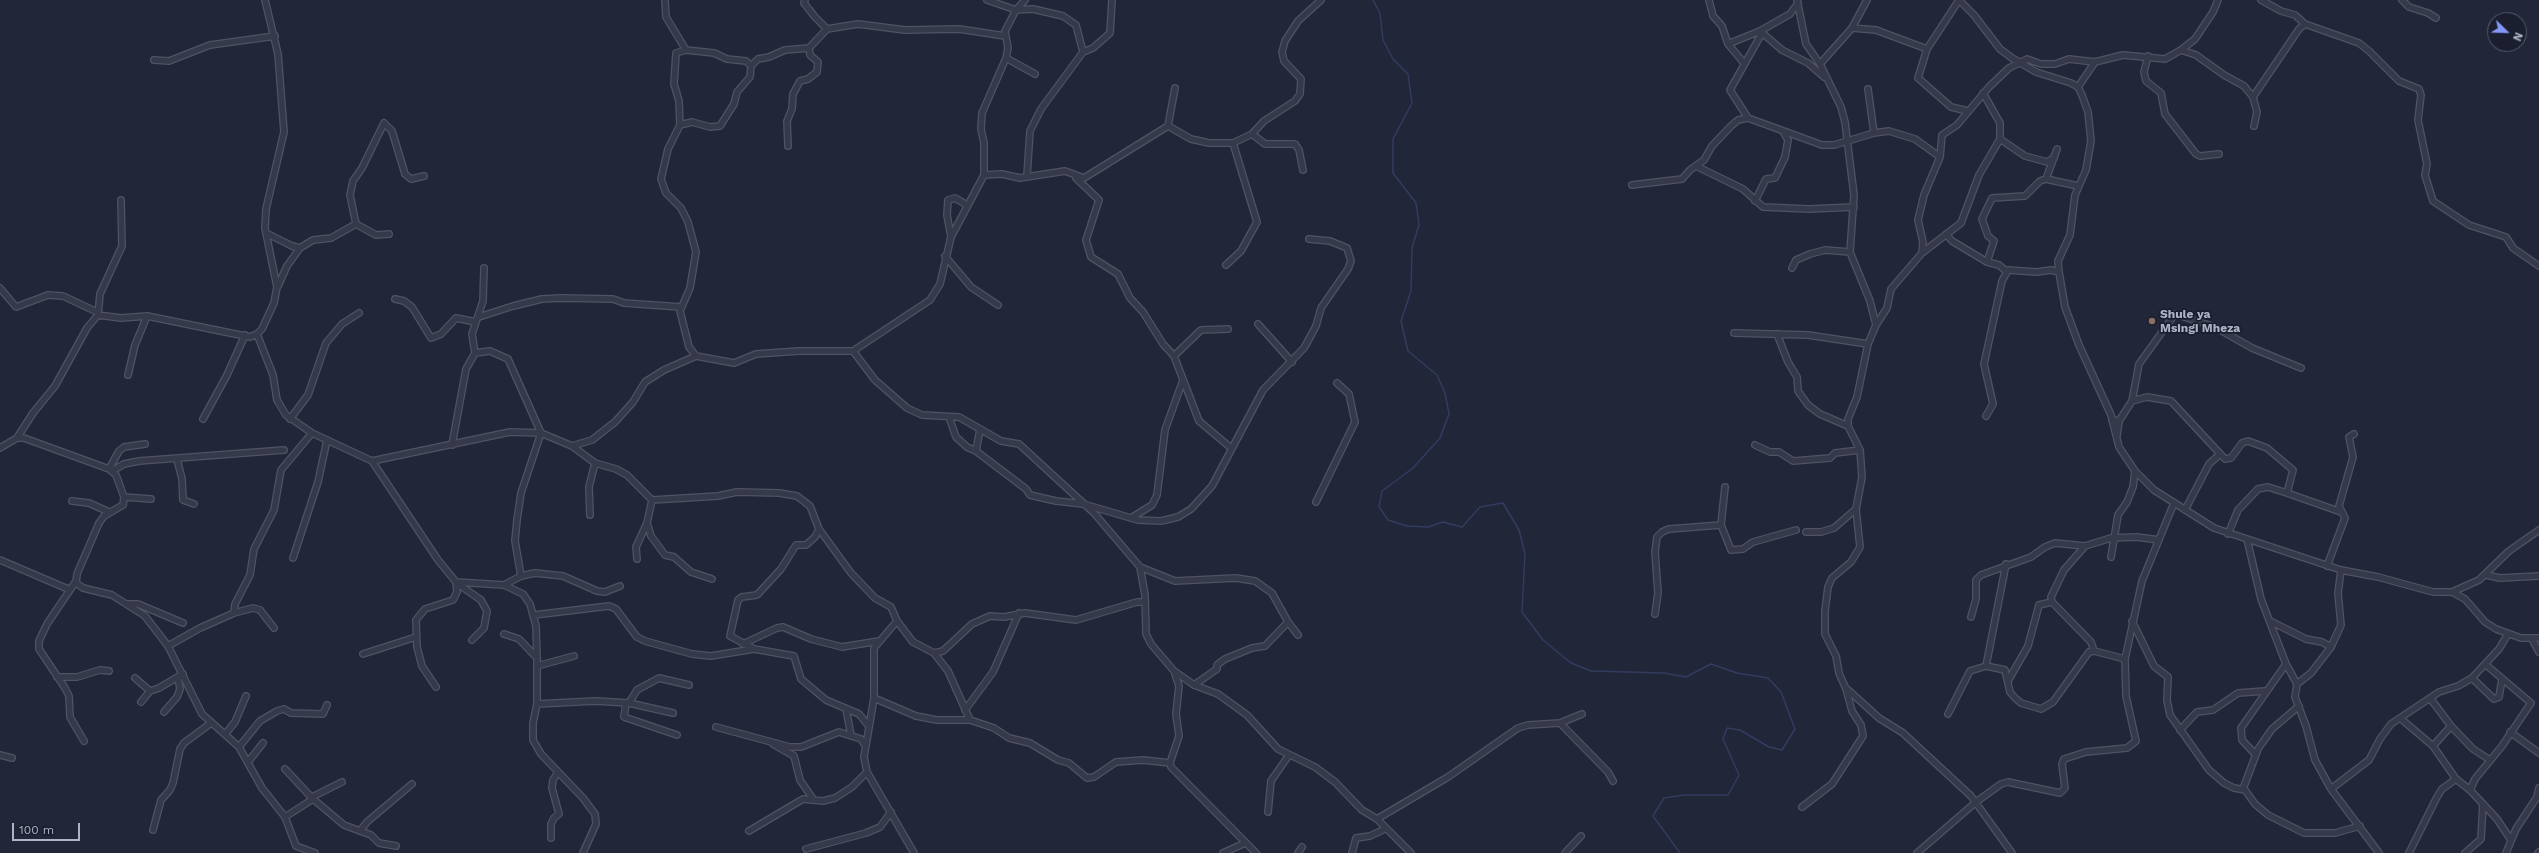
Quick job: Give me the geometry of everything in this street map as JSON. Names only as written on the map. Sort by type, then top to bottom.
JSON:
[{"type":"street","points":[[265,0],[275,36],[284,132],[268,193],[266,233],[278,286]]},
{"type":"street","points":[[665,0],[668,22],[686,50]]},
{"type":"street","points":[[805,0],[804,3],[815,17],[828,29]]},
{"type":"street","points":[[987,0],[1016,10],[1039,10],[1063,16],[1076,25],[1083,52]]},
{"type":"street","points":[[572,446],[599,436],[633,402],[645,382],[664,370],[696,356],[734,363],[756,354],[799,351],[853,351],[930,300],[940,284],[945,256],[951,237],[984,175],[984,144],[981,129],[982,113],[1006,58],[1008,48],[1005,36],[1016,10],[1025,0]]},
{"type":"street","points":[[1168,126],[1191,139],[1209,143],[1234,143],[1252,134],[1264,121],[1277,111],[1286,108],[1300,94],[1301,78],[1284,61],[1284,46],[1298,21],[1321,0]]},
{"type":"street","points":[[1709,0],[1713,16],[1722,26],[1728,44],[1744,63]]},
{"type":"street","points":[[1820,64],[1852,28],[1867,0]]},
{"type":"street","points":[[1968,111],[1951,107],[1928,85],[1920,81],[1920,68],[1927,49],[1959,0],[1974,15],[2000,49],[2036,72],[2066,80],[2078,87],[2088,112],[2091,141],[2086,170],[2078,186],[2070,235],[2058,261],[2065,307],[2112,420],[2116,440],[2123,456],[2135,471],[2154,490],[2214,528],[2228,534],[2341,570],[2378,577],[2428,591],[2452,592],[2465,599],[2486,622],[2508,634],[2532,639],[2539,638]]},
{"type":"street","points":[[1922,253],[1923,242],[1918,220],[1924,195],[1940,157],[1942,135],[1957,125],[1983,93],[2009,68],[2028,59],[2041,64],[2055,64],[2069,59],[2095,62],[2123,55],[2148,56],[2165,59],[2181,50],[2195,39],[2206,24],[2218,0]]},
{"type":"street","points":[[2261,0],[2280,11],[2295,15],[2305,24],[2358,43],[2375,56],[2399,81],[2419,89],[2421,95],[2418,120],[2427,164],[2425,175],[2433,201],[2469,225],[2506,237],[2513,248],[2539,266]]},
{"type":"street","points":[[2402,0],[2409,7],[2428,13],[2436,18]]},
{"type":"street","points":[[1027,176],[1030,131],[1052,92],[1083,52],[1093,48],[1110,33],[1110,1]]},
{"type":"street","points":[[1728,44],[1762,32],[1790,14],[1798,2]]},
{"type":"street","points":[[1798,2],[1806,44],[1820,64],[1841,107],[1848,142],[1854,207],[1850,252],[1870,301],[1876,325]]},
{"type":"street","points":[[696,356],[689,347],[685,335],[681,319],[681,307],[690,288],[696,252],[688,222],[681,208],[666,193],[661,179],[668,149],[680,125],[679,101],[674,84],[676,53],[686,50],[714,53],[727,58],[743,60],[758,59],[769,57],[785,50],[803,50],[809,48],[828,29],[858,24],[905,30],[960,30],[1005,36]]},
{"type":"street","points":[[2253,97],[2298,29],[2305,24]]},
{"type":"street","points":[[1852,28],[1876,30],[1927,49]]},
{"type":"street","points":[[1748,118],[1730,92],[1744,63],[1762,32]]},
{"type":"street","points":[[1762,32],[1782,50],[1808,63],[1826,78]]},
{"type":"street","points":[[154,60],[169,61],[210,45],[275,36]]},
{"type":"street","points":[[788,146],[787,121],[792,109],[793,94],[800,81],[811,77],[818,68],[818,62],[810,54],[809,48]]},
{"type":"street","points":[[2181,50],[2196,55],[2213,68],[2244,86],[2253,97],[2257,112],[2254,126]]},
{"type":"street","points":[[2148,56],[2144,72],[2146,81],[2161,92],[2165,114],[2196,154],[2200,156],[2219,154]]},
{"type":"street","points":[[1006,58],[1036,74]]},
{"type":"street","points":[[680,125],[692,122],[710,127],[720,126],[734,104],[737,92],[750,77],[751,66],[758,59]]},
{"type":"street","points":[[743,60],[751,66]]},
{"type":"street","points":[[2078,87],[2095,62]]},
{"type":"street","points":[[1075,177],[1084,178],[1168,126],[1175,88]]},
{"type":"street","points":[[1868,89],[1874,133]]},
{"type":"street","points":[[1802,807],[1832,784],[1863,736],[1861,725],[1852,712],[1846,689],[1839,673],[1835,652],[1825,634],[1825,611],[1828,587],[1832,578],[1851,562],[1860,547],[1856,508],[1862,477],[1860,450],[1848,426],[1848,419],[1857,397],[1868,344],[1876,325],[1888,304],[1891,289],[1922,253],[1960,223],[1979,175],[2000,139],[2000,123],[1983,93]]},
{"type":"street","points":[[1632,185],[1677,181],[1704,160],[1712,146],[1731,126],[1738,120],[1748,118],[1822,145],[1834,145],[1874,133],[1889,132],[1915,139],[1940,157]]},
{"type":"street","points":[[389,234],[376,235],[356,224],[350,195],[353,181],[366,161],[384,122],[392,131],[404,174],[411,179],[424,176]]},
{"type":"street","points":[[1755,201],[1766,179],[1775,178],[1785,157],[1788,140],[1783,132]]},
{"type":"street","points":[[1252,134],[1265,144],[1295,144],[1299,150],[1303,170]]},
{"type":"street","points":[[2000,139],[2025,156],[2047,162],[2054,158]]},
{"type":"street","points":[[1226,265],[1241,251],[1255,229],[1257,222],[1234,143]]},
{"type":"street","points":[[2046,179],[2057,149]]},
{"type":"street","points":[[1696,166],[1743,190],[1763,206],[1774,208],[1854,207]]},
{"type":"street","points":[[984,175],[1002,174],[1014,178],[1065,171],[1075,177],[1099,200],[1086,240],[1086,249],[1091,257],[1118,274],[1130,298],[1143,312],[1163,344],[1174,356],[1199,421],[1231,448]]},
{"type":"street","points":[[1987,262],[1994,241],[1988,236],[1982,219],[1989,202],[1993,198],[2025,196],[2040,182],[2046,179],[2078,186]]},
{"type":"street","points":[[951,237],[947,215],[948,200],[955,198],[967,205]]},
{"type":"street","points":[[0,448],[17,438],[32,413],[55,386],[87,328],[97,314],[100,294],[122,246],[121,200]]},
{"type":"street","points":[[0,288],[16,307],[48,295],[62,296],[97,314],[121,318],[147,316],[245,335],[257,334],[262,329],[274,303],[278,286],[287,266],[300,248],[313,240],[331,238],[356,224]]},
{"type":"street","points":[[266,233],[292,246],[300,248]]},
{"type":"street","points":[[1946,234],[1952,241],[1987,262],[1999,265],[2007,272]]},
{"type":"street","points":[[949,417],[956,437],[967,447],[976,451],[1026,489],[1030,495],[1056,501],[1083,504],[1131,518],[1161,521],[1178,517],[1190,509],[1212,486],[1263,390],[1304,348],[1316,326],[1321,308],[1340,282],[1351,261],[1350,252],[1342,246],[1330,240],[1309,239]]},
{"type":"street","points":[[1923,242],[1928,248]]},
{"type":"street","points":[[1792,268],[1796,260],[1810,254],[1825,250],[1850,252]]},
{"type":"street","points":[[945,256],[971,288],[998,305]]},
{"type":"street","points":[[452,445],[466,369],[475,353],[472,334],[483,301],[484,268]]},
{"type":"street","points":[[1986,416],[1993,404],[1984,364],[1997,313],[1998,293],[2007,272],[2011,269],[2037,272],[2051,270],[2059,272]]},
{"type":"street","points":[[395,299],[404,301],[412,306],[431,338],[441,334],[456,318],[477,320],[513,306],[542,299],[613,299],[624,303],[681,307]]},
{"type":"street","points":[[290,419],[308,395],[326,343],[342,324],[359,313]]},
{"type":"street","points":[[2116,440],[2119,421],[2132,401],[2139,364],[2174,314],[2215,327],[2252,348],[2301,368]]},
{"type":"street","points":[[128,375],[135,346],[147,316]]},
{"type":"street","points":[[1258,324],[1292,362]]},
{"type":"street","points":[[1174,356],[1201,330],[1228,329]]},
{"type":"street","points":[[1734,333],[1808,335],[1868,344]]},
{"type":"street","points":[[257,334],[273,375],[277,400],[290,419],[312,433],[372,461],[438,560],[456,582],[482,600],[487,611],[484,628],[472,640]]},
{"type":"street","points":[[1777,334],[1788,362],[1797,377],[1798,391],[1808,405],[1820,414],[1848,426]]},
{"type":"street","points":[[203,419],[227,375],[245,335]]},
{"type":"street","points":[[475,353],[490,351],[508,359],[541,433],[521,494],[514,541],[521,576]]},
{"type":"street","points":[[853,351],[875,380],[907,408],[922,415],[964,419],[1001,441],[1018,444],[1103,523],[1140,567],[1175,581],[1236,578],[1255,581],[1272,592],[1288,622],[1298,635]]},
{"type":"street","points":[[1131,518],[1152,505],[1157,495],[1165,430],[1184,380]]},
{"type":"street","points":[[1316,502],[1355,422],[1349,394],[1337,383]]},
{"type":"street","points":[[2132,401],[2147,397],[2171,401],[2220,454],[2228,459],[2242,443],[2248,441],[2267,448],[2293,470],[2287,493]]},
{"type":"street","points":[[2112,420],[2119,421]]},
{"type":"street","points":[[976,451],[980,429]]},
{"type":"street","points":[[372,461],[510,432],[541,433],[572,446],[595,463],[616,469],[626,475],[652,500],[718,496],[737,492],[779,493],[797,496],[810,506],[819,529],[866,589],[891,608],[897,621],[913,642],[934,652],[948,671],[970,720]]},
{"type":"street","points":[[234,613],[235,604],[250,575],[254,549],[274,510],[281,470],[312,433]]},
{"type":"street","points":[[2327,566],[2345,518],[2339,506],[2353,457],[2350,437],[2354,434]]},
{"type":"street","points":[[17,438],[32,440],[110,470],[124,497],[123,505],[109,512],[99,523],[76,581],[68,589],[39,641],[39,649],[69,696],[70,717],[84,741]]},
{"type":"street","points":[[293,558],[318,482],[327,440]]},
{"type":"street","points":[[110,470],[119,450],[124,447],[145,444]]},
{"type":"street","points":[[1755,445],[1770,452],[1779,452],[1793,461],[1830,458],[1835,453],[1860,450]]},
{"type":"street","points":[[110,470],[124,464],[139,461],[284,450]]},
{"type":"street","points":[[2185,510],[2210,464],[2220,454]]},
{"type":"street","points":[[177,459],[182,479],[183,500],[194,504]]},
{"type":"street","points":[[590,515],[589,487],[595,463]]},
{"type":"street","points":[[2111,557],[2118,514],[2127,502],[2133,487],[2135,471]]},
{"type":"street","points":[[1725,487],[1721,525],[1728,546],[1735,551],[1754,542],[1796,530]]},
{"type":"street","points":[[2228,534],[2238,510],[2258,489],[2268,487],[2341,512]]},
{"type":"street","points":[[124,497],[151,499]]},
{"type":"street","points":[[637,559],[636,547],[647,523],[652,500]]},
{"type":"street","points":[[72,501],[89,503],[109,512]]},
{"type":"street","points":[[1917,853],[1976,802],[2008,782],[2060,793],[2065,788],[2062,764],[2064,760],[2086,752],[2133,745],[2136,736],[2126,696],[2125,658],[2142,581],[2174,503]]},
{"type":"street","points":[[1806,532],[1821,532],[1834,528],[1856,508]]},
{"type":"street","points":[[647,523],[651,536],[665,555],[674,558],[692,572],[712,579]]},
{"type":"street","points":[[1654,614],[1658,593],[1655,552],[1657,537],[1662,532],[1669,529],[1721,525]]},
{"type":"street","points":[[819,529],[815,538],[806,545],[796,546],[780,569],[757,595],[742,597],[738,600],[730,636],[754,649],[794,656],[801,679],[826,700],[859,714],[868,725]]},
{"type":"street","points":[[2452,592],[2486,575],[2509,550],[2539,530]]},
{"type":"street","points":[[2094,651],[2091,642],[2052,602],[2052,592],[2064,570],[2085,546],[2100,540],[2137,537],[2159,540]]},
{"type":"street","points":[[2247,539],[2257,586],[2286,664],[2297,684],[2295,697],[2316,760],[2331,789],[2360,826],[2378,853]]},
{"type":"street","points":[[1971,617],[1976,599],[1976,580],[1981,575],[2006,564],[2031,557],[2055,543],[2085,546]]},
{"type":"street","points":[[0,560],[68,589]]},
{"type":"street","points":[[1986,666],[2006,564]]},
{"type":"street","points":[[1140,567],[1145,602],[1145,628],[1148,640],[1174,671],[1194,685],[1218,694],[1236,706],[1272,744],[1289,755],[1320,770],[1335,782],[1362,810],[1376,819],[1411,853]]},
{"type":"street","points":[[2297,684],[2311,673],[2331,647],[2341,625],[2338,593],[2341,570]]},
{"type":"street","points":[[504,585],[521,576],[535,573],[563,576],[597,591],[605,592],[620,586]]},
{"type":"street","points":[[2486,575],[2500,578],[2539,576]]},
{"type":"street","points":[[76,581],[83,588],[112,595],[145,616],[168,646],[181,675],[202,714],[211,723],[226,733],[239,747],[258,782],[285,817],[298,848],[315,853]]},
{"type":"street","points":[[456,582],[504,585],[523,594],[534,615],[537,658],[537,704],[533,723],[533,740],[541,754],[595,814],[596,824],[583,853]]},
{"type":"street","points":[[436,687],[422,666],[415,624],[418,615],[425,609],[453,600],[457,592],[456,582]]},
{"type":"street","points":[[934,652],[943,651],[972,624],[982,619],[1019,613],[1076,620],[1137,602],[1145,602]]},
{"type":"street","points":[[2008,683],[2028,646],[2039,605],[2052,602]]},
{"type":"street","points":[[127,604],[138,604],[183,623]]},
{"type":"street","points":[[534,615],[609,606],[616,609],[637,637],[645,641],[692,654],[711,656],[754,649]]},
{"type":"street","points":[[168,646],[200,628],[234,613],[258,609],[274,628]]},
{"type":"street","points":[[965,710],[993,672],[1019,613]]},
{"type":"street","points":[[897,621],[879,641],[873,655],[874,698],[868,725],[864,757],[867,772],[914,853]]},
{"type":"street","points":[[2132,621],[2154,666],[2168,677],[2168,708],[2180,730],[2209,770],[2224,783],[2234,788],[2243,789],[2268,815],[2304,833],[2335,833],[2360,826]]},
{"type":"street","points":[[2270,621],[2306,639],[2322,642],[2331,647]]},
{"type":"street","points":[[1194,685],[1217,669],[1217,664],[1225,659],[1252,648],[1265,646],[1288,622]]},
{"type":"street","points":[[743,644],[777,628],[783,627],[811,639],[842,647],[879,641]]},
{"type":"street","points":[[504,634],[519,639],[537,658]]},
{"type":"street","points":[[2331,789],[2369,760],[2386,730],[2400,718],[2439,692],[2458,686],[2472,678],[2499,649],[2508,634]]},
{"type":"street","points":[[363,654],[416,637]]},
{"type":"street","points":[[2532,639],[2539,652]]},
{"type":"street","points":[[1948,714],[1970,671],[1986,666],[2005,670],[2010,692],[2021,703],[2034,708],[2047,708],[2085,657],[2094,651],[2125,658]]},
{"type":"street","points":[[537,666],[574,656]]},
{"type":"street","points":[[2254,754],[2240,734],[2243,722],[2286,664]]},
{"type":"street","points":[[2470,790],[2475,778],[2490,760],[2531,703],[2485,664]]},
{"type":"street","points":[[57,677],[77,677],[100,670],[109,671]]},
{"type":"street","points":[[1170,763],[1179,736],[1176,714],[1179,686],[1174,671]]},
{"type":"street","points":[[141,702],[150,691],[159,688],[181,675]]},
{"type":"street","points":[[164,712],[177,697],[180,690],[181,675]]},
{"type":"street","points":[[135,678],[150,691]]},
{"type":"street","points":[[677,735],[624,717],[628,703],[637,690],[659,678],[689,685]]},
{"type":"street","points":[[2472,678],[2494,699],[2499,697],[2502,679]]},
{"type":"street","points":[[1846,689],[1879,718],[1903,733],[1976,802],[2012,853]]},
{"type":"street","points":[[2180,730],[2197,712],[2213,710],[2238,693],[2265,691]]},
{"type":"street","points":[[226,733],[235,722],[246,696]]},
{"type":"street","points":[[874,698],[916,716],[937,720],[970,720],[994,728],[1009,738],[1034,745],[1058,760],[1072,764],[1087,778],[1094,777],[1116,762],[1143,760],[1170,763],[1244,843],[1256,853]]},
{"type":"street","points":[[2430,698],[2451,726],[2473,749],[2490,760]]},
{"type":"street","points":[[537,704],[595,701],[628,703],[673,713]]},
{"type":"street","points":[[239,747],[260,721],[277,711],[284,709],[291,713],[323,714],[327,705]]},
{"type":"street","points":[[2243,789],[2254,754],[2272,729],[2299,706]]},
{"type":"street","points":[[846,709],[851,735]]},
{"type":"street","points":[[1376,819],[1448,777],[1518,728],[1549,722],[1560,723],[1582,714]]},
{"type":"street","points":[[2400,718],[2433,746],[2456,779],[2470,790],[2497,819],[2512,840]]},
{"type":"street","points":[[153,830],[161,800],[170,790],[173,783],[180,749],[184,744],[211,723]]},
{"type":"street","points":[[1560,723],[1608,772],[1613,781]]},
{"type":"street","points":[[2433,746],[2451,726]]},
{"type":"street","points":[[716,727],[760,737],[790,747],[801,747],[839,732],[861,739],[865,745]]},
{"type":"street","points":[[2510,732],[2539,753]]},
{"type":"street","points":[[760,737],[794,756],[800,780],[813,799]]},
{"type":"street","points":[[248,762],[263,743]]},
{"type":"street","points":[[0,755],[12,758]]},
{"type":"street","points":[[1268,812],[1271,781],[1289,755]]},
{"type":"street","points":[[285,769],[313,798],[344,825],[360,831],[379,843],[396,846]]},
{"type":"street","points":[[551,838],[554,818],[559,814],[552,788],[553,780],[558,772]]},
{"type":"street","points":[[749,831],[803,799],[823,801],[834,798],[852,787],[867,772]]},
{"type":"street","points":[[2409,853],[2442,789],[2456,779]]},
{"type":"street","points":[[285,817],[313,798],[342,782]]},
{"type":"street","points":[[360,831],[366,822],[412,784]]},
{"type":"street","points":[[2507,853],[2523,816],[2537,797],[2539,788]]},
{"type":"street","points":[[2465,853],[2481,839],[2483,804]]},
{"type":"street","points":[[806,849],[866,833],[880,827],[891,812]]},
{"type":"street","points":[[1352,853],[1356,838],[1370,836],[1385,829]]},
{"type":"street","points":[[1565,853],[1581,836]]},
{"type":"street","points":[[1223,853],[1244,843]]},
{"type":"street","points":[[1298,853],[1302,847]]},
{"type":"waterway","points":[[1373,0],[1380,13],[1383,40],[1393,59],[1408,74],[1412,103],[1393,139],[1393,173],[1416,203],[1419,225],[1412,248],[1411,291],[1401,321],[1408,351],[1437,375],[1445,393],[1449,414],[1440,438],[1413,468],[1382,491],[1379,507],[1388,520],[1407,526],[1428,527],[1443,522],[1462,527],[1480,507],[1503,503],[1519,530],[1525,554],[1522,612],[1543,640],[1571,663],[1591,671],[1664,673],[1686,677],[1711,664],[1737,673],[1768,678],[1781,692],[1795,729],[1782,750],[1769,747],[1740,730],[1727,728],[1723,739],[1739,775],[1728,795],[1684,795],[1664,798],[1653,816],[1680,853]]},
{"type":"place","name":"Shule ya Msingi Mheza","points":[[2152,321]]}]
